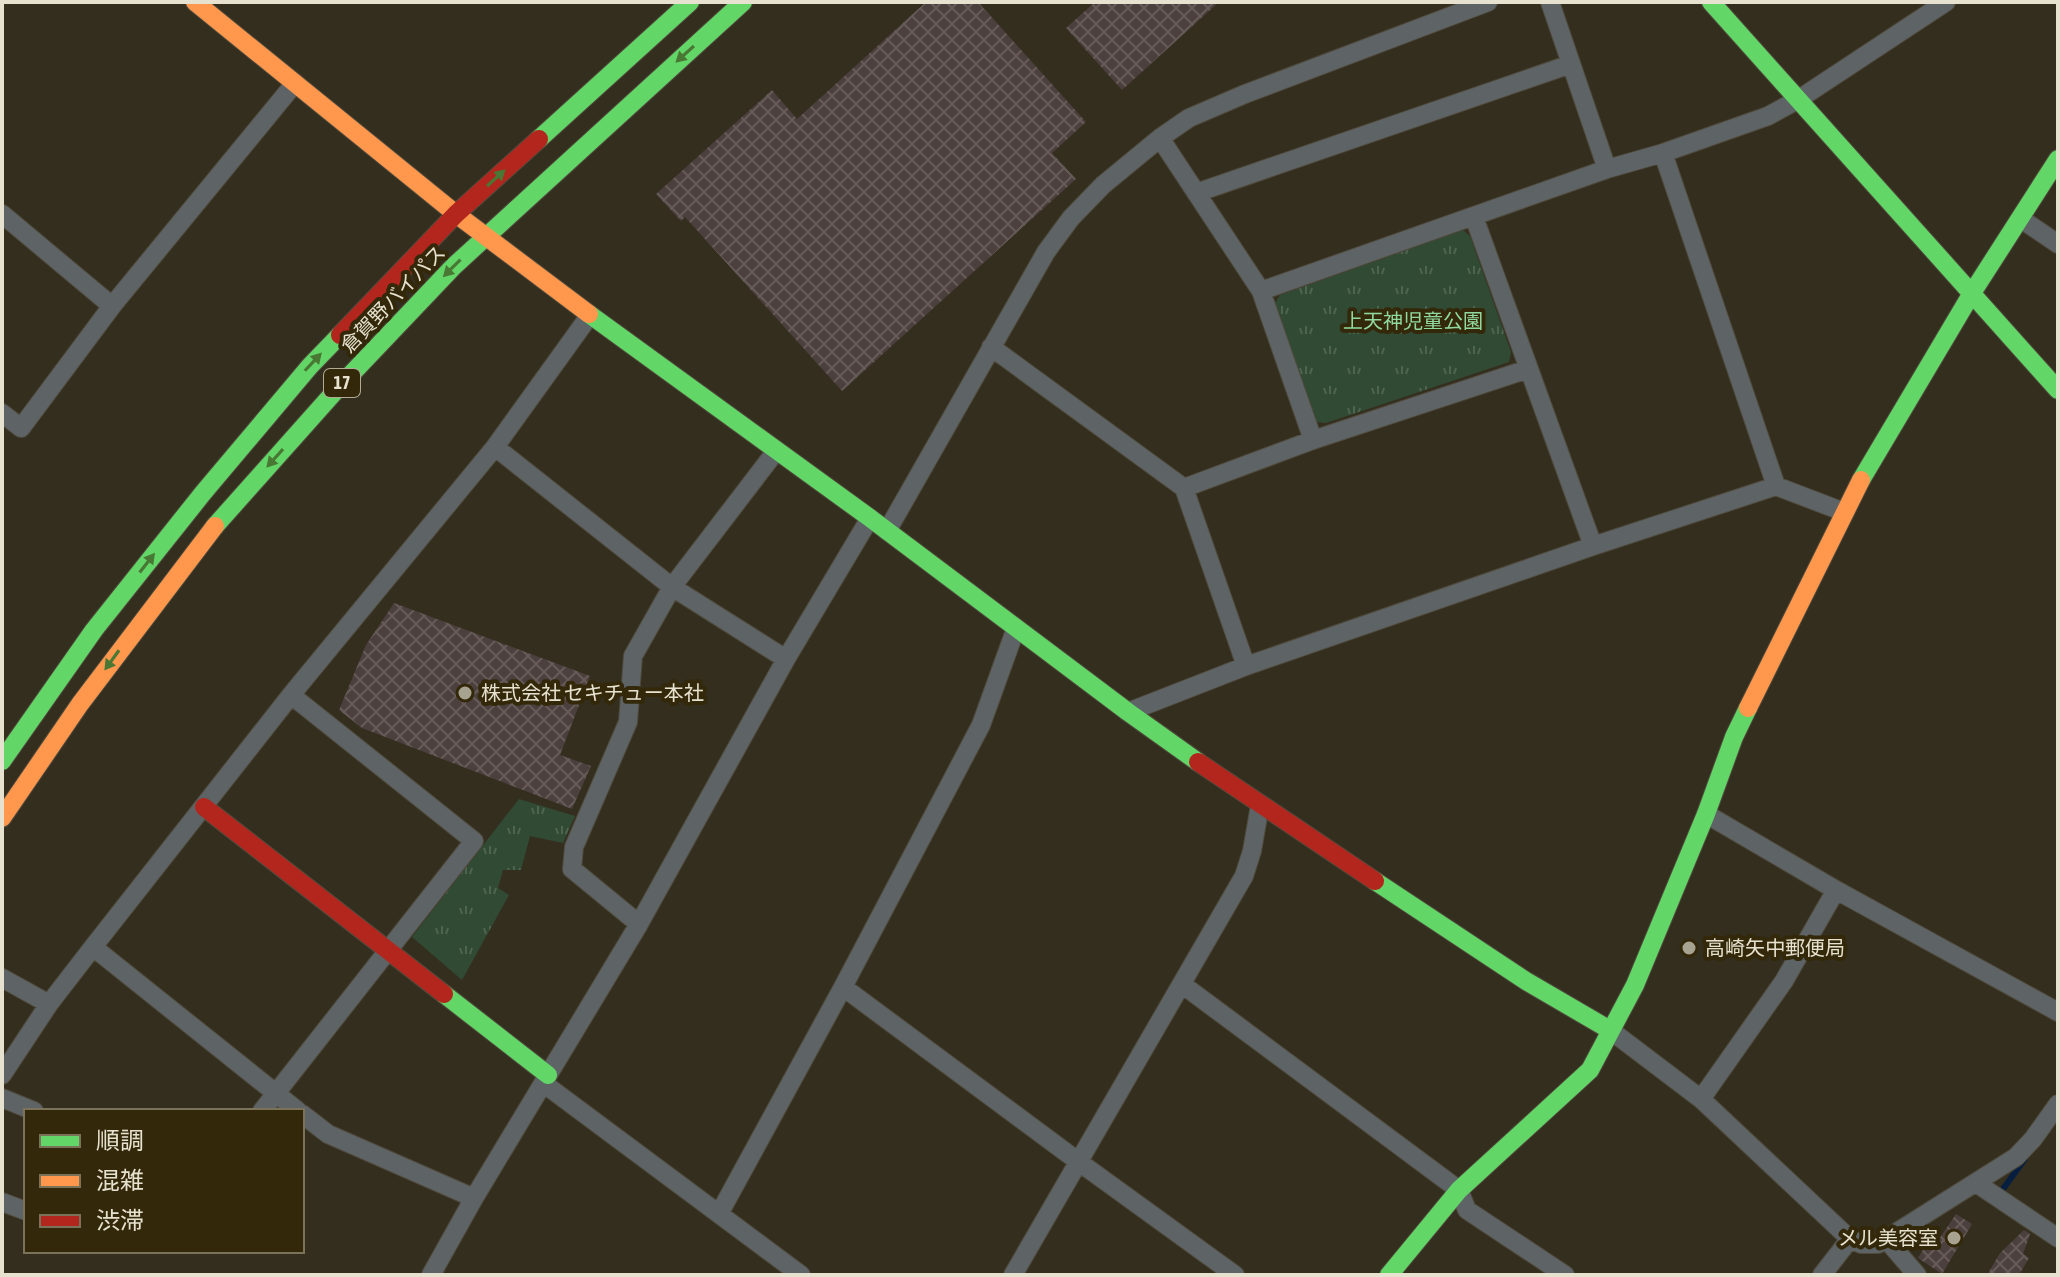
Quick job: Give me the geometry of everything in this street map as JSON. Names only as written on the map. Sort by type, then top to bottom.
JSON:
[{"type":"main road","points":[[195,2],[456,214],[1128,712],[1260,805],[1526,981],[1610,1030]]},
{"type":"main road","name":"倉賀野バイパス","points":[[2,761],[94,630],[212,481],[310,366],[456,214],[690,2]]},
{"type":"main road","name":"倉賀野バイパス","points":[[2,818],[88,693],[225,513],[338,388],[485,236],[743,2]]},
{"type":"main road","points":[[1711,2],[2058,390]]},
{"type":"main road","points":[[1389,1275],[1459,1190],[1590,1070],[1635,985],[1706,814],[1734,737],[1853,494],[1972,293],[2058,159]]},
{"type":"main road","points":[[204,807],[389,950],[546,1079]]},
{"type":"street","points":[[887,531],[1046,252],[1071,218],[1103,185],[1189,118],[1488,2]]},
{"type":"street","points":[[1550,2],[1607,169]]},
{"type":"street","points":[[1261,291],[1607,169],[1768,116],[1799,99],[1946,2]]},
{"type":"street","points":[[1196,193],[1571,64]]},
{"type":"street","points":[[2,413],[21,428],[112,306],[295,83]]},
{"type":"street","points":[[1160,138],[1261,291],[1313,440]]},
{"type":"street","points":[[1663,153],[1776,486]]},
{"type":"street","points":[[2,214],[112,306]]},
{"type":"street","points":[[1474,217],[1593,546]]},
{"type":"street","points":[[2021,219],[2058,244]]},
{"type":"street","points":[[2,1075],[49,1004],[93,947],[291,695],[495,447],[590,315]]},
{"type":"street","points":[[991,347],[1184,488],[1246,666]]},
{"type":"street","points":[[1184,488],[1313,440],[1528,369]]},
{"type":"street","points":[[495,447],[672,587],[786,659]]},
{"type":"street","points":[[639,924],[572,869],[574,847],[628,722],[633,656],[672,587],[776,451]]},
{"type":"street","points":[[1128,712],[1246,666],[1776,486],[1844,512]]},
{"type":"street","points":[[431,1275],[639,924],[786,659],[870,518]]},
{"type":"street","points":[[719,1214],[981,725],[1016,628]]},
{"type":"street","points":[[263,1109],[474,841],[291,695]]},
{"type":"street","points":[[1013,1275],[1244,876],[1260,805]]},
{"type":"street","points":[[1706,814],[1836,890],[2058,1012]]},
{"type":"street","points":[[1701,1099],[1784,981],[1836,890]]},
{"type":"street","points":[[93,947],[296,1109]]},
{"type":"street","points":[[2,978],[49,1004]]},
{"type":"street","points":[[1183,985],[1459,1190],[1467,1210],[1565,1275]]},
{"type":"street","points":[[843,987],[1235,1275]]},
{"type":"street","points":[[1610,1030],[1701,1099],[1850,1239],[1861,1244],[1878,1244],[2016,1157],[2058,1104]]},
{"type":"street","points":[[546,1079],[801,1275]]},
{"type":"street","points":[[2,1098],[29,1109]]},
{"type":"street","points":[[304,1115],[328,1134],[474,1198]]},
{"type":"street","points":[[1976,1183],[2058,1238]]},
{"type":"street","points":[[2,1202],[24,1210]]},
{"type":"street","points":[[1822,1275],[1850,1239]]},
{"type":"street","points":[[1886,1239],[1917,1275]]},
{"type":"green space","name":"上天神児童公園","points":[[1463,230],[1470,236],[1511,352],[1509,362],[1326,423],[1317,422],[1275,303],[1280,295]]},
{"type":"green space","points":[[519,799],[575,816],[563,843],[530,836],[521,870],[503,870],[498,888],[509,895],[462,980],[412,937]]},
{"type":"building","points":[[926,2],[978,2],[1086,122],[1052,153],[1076,179],[842,391],[685,217],[681,221],[656,194],[772,90],[797,119]]},
{"type":"building","points":[[1095,2],[1219,2],[1122,90],[1066,28]]},
{"type":"building","name":"株式会社 セキチュー本社","points":[[394,603],[590,676],[560,755],[591,766],[572,809],[362,728],[339,710],[366,645]]},
{"type":"building","name":"メル美容室","points":[[1956,1214],[1972,1224],[1942,1274],[1918,1258],[1932,1235],[1939,1239]]},
{"type":"building","points":[[2024,1230],[2030,1234],[2023,1254],[2029,1258],[2019,1275],[1987,1275],[2000,1253]]},
{"type":"waterway","points":[[2003,1189],[2025,1159]]},
{"type":"traffic: fast","points":[[539,139],[690,2]]},
{"type":"traffic: fast","points":[[215,526],[338,388],[454,266],[743,2]]},
{"type":"traffic: fast","points":[[1711,2],[2058,390]]},
{"type":"traffic: fast","points":[[1861,480],[1972,293],[2058,159]]},
{"type":"traffic: fast","points":[[589,314],[1198,762]]},
{"type":"traffic: fast","points":[[2,761],[94,630],[203,493],[340,335]]},
{"type":"traffic: fast","points":[[1389,1275],[1459,1190],[1590,1070],[1635,985],[1748,708]]},
{"type":"traffic: fast","points":[[1375,881],[1526,981],[1610,1030]]},
{"type":"traffic: fast","points":[[444,994],[548,1075]]},
{"type":"traffic: slow","points":[[195,2],[456,214],[589,314]]},
{"type":"traffic: slow","points":[[1748,708],[1861,480]]},
{"type":"traffic: slow","points":[[2,818],[80,704],[215,526]]},
{"type":"traffic: jam","points":[[340,335],[456,214],[539,139]]},
{"type":"traffic: jam","points":[[1198,762],[1375,881]]},
{"type":"traffic: jam","points":[[204,807],[444,994]]},
{"type":"place","name":"株式会社 セキチュー本社","points":[[465,693]]},
{"type":"place","name":"高崎矢中郵便局","points":[[1689,948]]},
{"type":"place","name":"メル美容室","points":[[1954,1238]]}]
